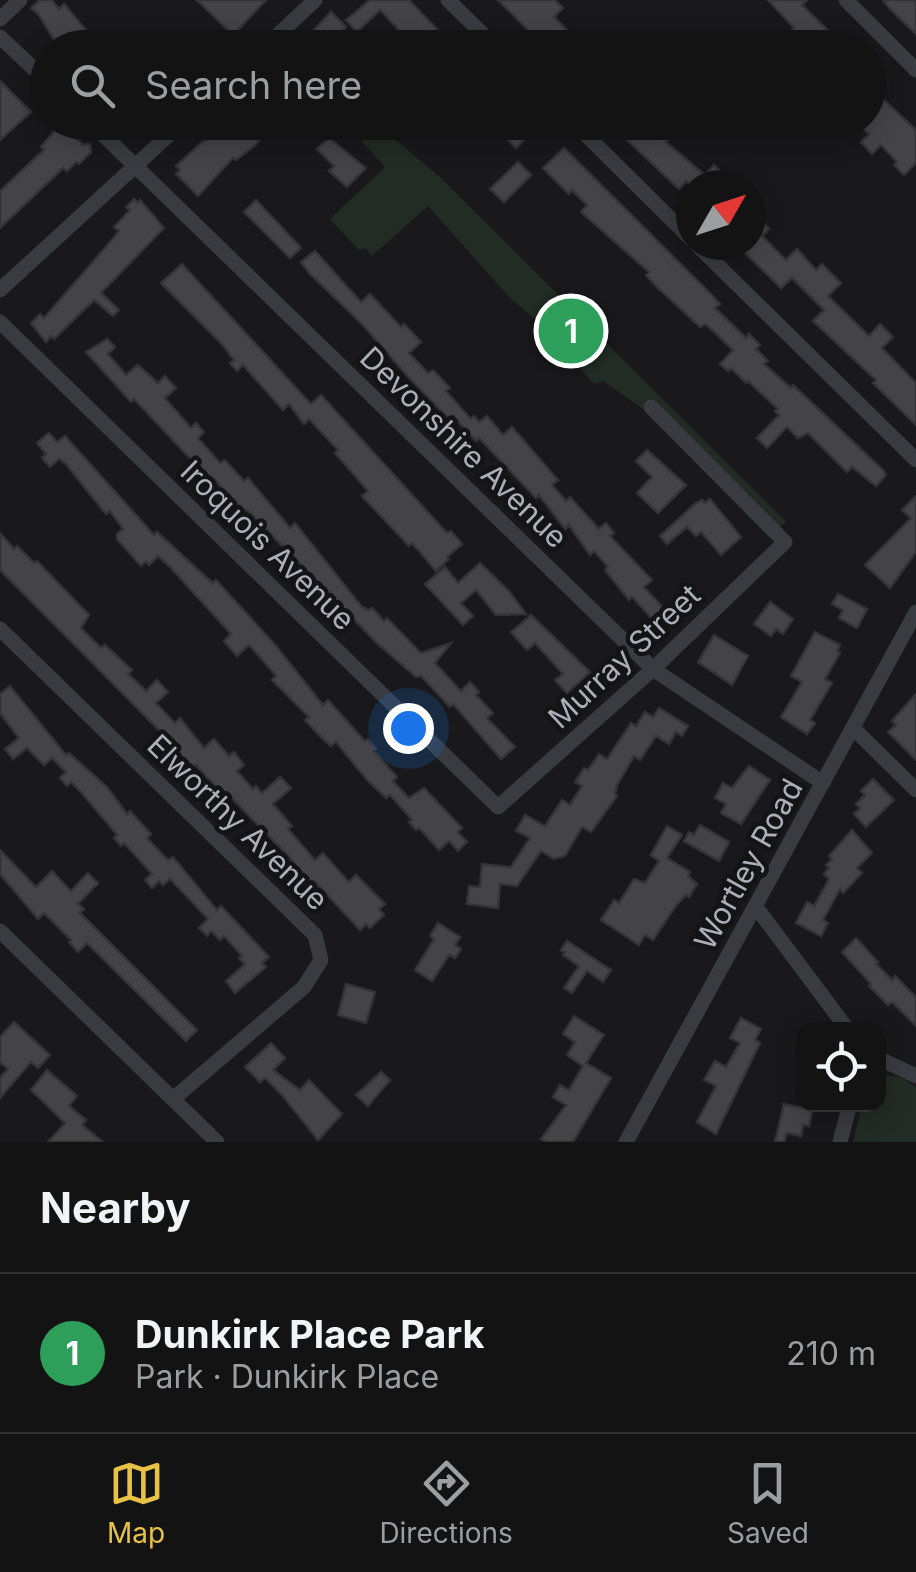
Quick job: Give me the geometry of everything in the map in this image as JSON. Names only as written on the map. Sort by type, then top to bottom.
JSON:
[{"type":"street","points":[[0,18],[20,0]]},
{"type":"street","points":[[283,30],[315,0]]},
{"type":"street","points":[[448,0],[479,30]]},
{"type":"street","points":[[846,0],[876,30]]},
{"type":"street","points":[[0,36],[30,65]]},
{"type":"street","points":[[886,40],[916,70]]},
{"type":"street","name":"Devonshire Avenue","points":[[109,140],[653,669],[823,783]]},
{"type":"street","points":[[0,290],[164,140]]},
{"type":"street","points":[[591,140],[676,224]]},
{"type":"street","points":[[713,260],[916,460]]},
{"type":"street","name":"Iroquois Avenue","points":[[0,322],[498,807]]},
{"type":"street","name":"Murray Street","points":[[498,807],[653,669],[785,542],[652,407]]},
{"type":"street","name":"Wortley Road","points":[[626,1142],[916,612]]},
{"type":"street","name":"Elworthy Avenue","points":[[0,629],[315,935],[321,960],[304,986],[173,1099]]},
{"type":"street","points":[[853,728],[916,790]]},
{"type":"street","points":[[756,908],[842,1022]]},
{"type":"street","points":[[0,931],[217,1142]]},
{"type":"street","points":[[886,1062],[916,1076]]},
{"type":"street","points":[[840,1142],[848,1112]]},
{"type":"shaded area","points":[[361,140],[396,140],[439,176],[786,522],[769,537],[646,411],[603,381],[594,384],[428,206],[372,256],[366,249],[358,249],[330,219],[385,167]]},
{"type":"shaded area","points":[[886,1075],[900,1077],[916,1087],[916,1142],[853,1142],[860,1112],[886,1112]]},
{"type":"building","points":[[40,0],[52,0],[59,9],[64,4],[86,30],[48,30],[31,8]]},
{"type":"building","points":[[197,0],[266,0],[238,30],[228,30]]},
{"type":"building","points":[[370,0],[409,0],[438,30],[397,30],[380,10],[359,30],[346,20]]},
{"type":"building","points":[[498,0],[555,0],[563,8],[554,17],[567,30],[528,30]]},
{"type":"building","points":[[768,0],[807,0],[802,5],[828,30],[794,28]]},
{"type":"building","points":[[883,0],[916,0],[916,34],[889,8]]},
{"type":"building","points":[[331,12],[346,27],[343,30],[314,30]]},
{"type":"building","points":[[0,81],[30,113],[0,140]]},
{"type":"building","points":[[886,102],[916,130],[916,163],[904,175],[881,145],[872,154],[861,142],[886,140]]},
{"type":"building","points":[[47,140],[78,140],[83,145],[90,144],[91,152],[67,171],[63,168],[0,228],[0,191],[44,150],[41,147]]},
{"type":"building","points":[[260,140],[236,160],[233,158],[198,196],[176,174],[180,170],[176,166],[202,142]]},
{"type":"building","points":[[331,140],[366,168],[347,187],[329,171],[334,166],[317,149]]},
{"type":"building","points":[[508,140],[524,140],[516,148]]},
{"type":"building","points":[[627,140],[666,142],[699,170],[676,170],[676,186]]},
{"type":"building","points":[[564,148],[710,293],[720,304],[715,308],[746,338],[749,334],[760,345],[756,349],[768,361],[764,364],[791,388],[793,385],[883,470],[886,475],[876,486],[852,467],[847,472],[808,433],[798,438],[787,427],[767,448],[757,438],[779,415],[775,411],[778,409],[748,381],[720,364],[733,350],[706,324],[700,327],[657,287],[646,275],[649,272],[581,212],[587,205],[572,190],[569,194],[543,168]]},
{"type":"building","points":[[518,162],[531,175],[504,202],[490,189]]},
{"type":"building","points":[[134,199],[138,203],[140,200],[164,228],[101,293],[119,310],[113,316],[94,300],[54,339],[51,336],[46,342],[31,323],[40,314],[44,318],[111,241],[119,231],[114,227],[130,210],[126,207]]},
{"type":"building","points":[[256,200],[301,248],[290,258],[244,212]]},
{"type":"building","points":[[766,240],[786,260],[797,249],[816,270],[822,264],[841,283],[828,296],[869,336],[880,324],[893,337],[882,348],[916,383],[916,425],[873,383],[876,380],[813,321],[824,310],[792,278],[781,288],[752,260],[766,260]]},
{"type":"building","points":[[315,251],[361,302],[370,294],[421,342],[409,353],[450,388],[446,391],[471,419],[474,416],[479,422],[487,416],[503,435],[512,427],[558,480],[552,485],[566,501],[570,497],[599,529],[606,523],[614,533],[610,536],[652,580],[644,587],[669,614],[657,624],[632,597],[629,600],[605,570],[608,567],[594,551],[590,555],[569,525],[565,529],[539,495],[536,498],[479,438],[476,441],[453,416],[449,419],[309,273],[301,262]]},
{"type":"building","points":[[182,264],[311,404],[321,395],[447,533],[451,531],[462,544],[436,571],[362,496],[368,491],[309,419],[304,424],[289,404],[283,410],[243,365],[237,371],[221,343],[161,283]]},
{"type":"building","points":[[107,339],[115,347],[108,354],[126,375],[138,365],[158,383],[165,376],[176,388],[165,398],[191,428],[196,423],[204,432],[198,438],[220,463],[225,460],[244,481],[248,478],[290,528],[295,523],[362,607],[372,608],[384,621],[387,618],[421,653],[451,643],[435,663],[461,691],[470,682],[493,713],[487,718],[515,747],[501,759],[453,704],[450,707],[421,676],[416,677],[378,644],[249,512],[242,513],[216,481],[134,399],[131,402],[86,352]]},
{"type":"building","points":[[49,433],[57,442],[65,436],[154,535],[157,532],[213,583],[216,580],[323,705],[328,700],[365,741],[368,739],[397,777],[393,781],[409,798],[424,788],[462,828],[458,832],[467,842],[458,851],[449,841],[439,850],[419,828],[416,830],[390,795],[386,798],[336,742],[331,746],[305,720],[309,717],[272,680],[276,676],[249,645],[237,656],[224,641],[231,634],[158,556],[149,565],[146,561],[141,566],[117,539],[123,529],[110,511],[106,514],[65,463],[59,459],[50,467],[42,458],[46,454],[37,443]]},
{"type":"building","points":[[647,450],[686,485],[658,513],[637,493],[652,477],[636,461]]},
{"type":"building","points":[[916,496],[916,552],[890,588],[865,565],[911,518],[902,510]]},
{"type":"building","points":[[710,499],[741,537],[721,555],[701,532],[696,536],[687,527],[667,544],[660,536],[696,503]]},
{"type":"building","points":[[0,533],[14,549],[17,546],[34,563],[37,561],[89,615],[81,628],[132,670],[128,674],[146,691],[157,680],[168,692],[156,703],[175,723],[180,718],[204,748],[214,739],[229,756],[234,752],[244,765],[237,771],[253,789],[256,786],[262,793],[280,777],[291,788],[273,804],[292,826],[288,829],[315,860],[323,853],[349,882],[356,875],[385,904],[379,909],[384,915],[370,928],[366,924],[360,930],[314,881],[297,871],[288,861],[291,859],[226,792],[220,792],[196,765],[193,769],[0,570]]},
{"type":"building","points":[[480,563],[526,614],[496,615],[476,590],[461,603],[473,616],[463,625],[425,584],[445,567],[458,583]]},
{"type":"building","points":[[838,594],[867,609],[857,628],[839,618],[843,610],[832,604]]},
{"type":"building","points":[[770,602],[793,619],[783,634],[776,629],[771,636],[754,624]]},
{"type":"building","points":[[531,615],[590,672],[567,693],[555,680],[563,674],[535,643],[527,650],[511,632]]},
{"type":"building","points":[[815,632],[840,645],[840,653],[825,679],[832,683],[810,720],[815,723],[807,734],[781,717],[802,682],[791,676]]},
{"type":"building","points":[[714,635],[748,656],[732,685],[698,662]]},
{"type":"building","points":[[10,686],[66,755],[69,753],[107,787],[127,814],[130,811],[151,834],[147,838],[168,860],[173,857],[217,910],[221,906],[269,957],[262,963],[266,967],[235,993],[226,981],[245,964],[224,936],[220,940],[211,931],[207,936],[199,928],[208,919],[170,879],[163,885],[159,881],[152,888],[145,880],[152,874],[124,843],[121,846],[114,838],[117,835],[81,792],[60,778],[66,772],[52,758],[44,765],[27,748],[13,759],[5,749],[19,738],[0,713],[0,694]]},
{"type":"building","points":[[916,694],[916,760],[888,732],[896,725],[892,721]]},
{"type":"building","points":[[659,708],[688,726],[682,736],[676,732],[669,744],[656,736],[640,760],[634,756],[617,785],[617,796],[591,832],[582,827],[565,856],[554,859],[541,851],[517,886],[500,884],[498,908],[467,904],[469,886],[480,887],[482,864],[511,867],[530,838],[516,831],[525,815],[545,826],[562,800],[570,805],[582,786],[575,782],[584,768],[588,770],[599,754],[607,759],[631,723],[636,726],[645,712],[653,717]]},
{"type":"building","points":[[749,766],[770,780],[741,824],[721,813],[726,804],[715,798],[723,783],[732,788]]},
{"type":"building","points":[[873,779],[894,800],[866,827],[854,814],[860,808],[856,804],[865,795],[861,791]]},
{"type":"building","points":[[700,825],[729,842],[719,861],[684,841]]},
{"type":"building","points":[[667,826],[682,835],[667,858],[690,872],[688,876],[697,884],[689,897],[686,895],[675,907],[653,940],[645,935],[639,945],[601,920],[614,900],[619,903],[634,879],[645,883],[659,861],[651,855]]},
{"type":"building","points":[[852,830],[872,853],[857,868],[862,873],[843,893],[840,889],[823,920],[828,923],[821,936],[796,923],[807,902],[814,906],[829,879],[824,874],[832,859],[829,856]]},
{"type":"building","points":[[0,850],[36,887],[52,871],[71,891],[88,873],[98,883],[78,904],[84,909],[80,913],[197,1030],[186,1041],[87,943],[78,952],[44,913],[38,919],[0,874]]},
{"type":"building","points":[[438,923],[460,937],[455,945],[461,949],[455,958],[449,955],[432,981],[415,970],[434,939],[430,936]]},
{"type":"building","points":[[856,938],[892,980],[895,976],[916,997],[916,1026],[869,986],[842,952]]},
{"type":"building","points":[[567,941],[611,970],[603,982],[587,971],[572,993],[564,988],[579,966],[563,955],[561,950]]},
{"type":"building","points":[[346,984],[375,992],[366,1023],[338,1015]]},
{"type":"building","points":[[574,1016],[604,1035],[586,1063],[611,1078],[573,1142],[547,1142],[541,1139],[566,1105],[553,1097],[560,1085],[569,1090],[583,1066],[567,1055],[575,1042],[563,1034]]},
{"type":"building","points":[[741,1018],[761,1029],[755,1040],[760,1043],[716,1134],[697,1122],[716,1086],[704,1080],[715,1061],[726,1067],[740,1043],[730,1038]]},
{"type":"building","points":[[14,1022],[50,1055],[38,1068],[31,1062],[0,1098],[0,1078],[8,1069],[0,1062],[0,1037]]},
{"type":"building","points":[[271,1043],[285,1058],[273,1070],[300,1090],[309,1080],[342,1114],[318,1140],[265,1078],[260,1082],[245,1067]]},
{"type":"building","points":[[47,1070],[77,1096],[69,1106],[86,1120],[82,1125],[103,1142],[48,1142],[65,1123],[31,1090]]},
{"type":"building","points":[[381,1072],[390,1080],[368,1106],[356,1095]]},
{"type":"building","points":[[784,1104],[796,1107],[796,1112],[812,1112],[809,1126],[803,1125],[801,1136],[787,1133],[784,1142],[775,1142]]},
{"type":"place","name":"Dunkirk Place Park","points":[[571,331]]}]
